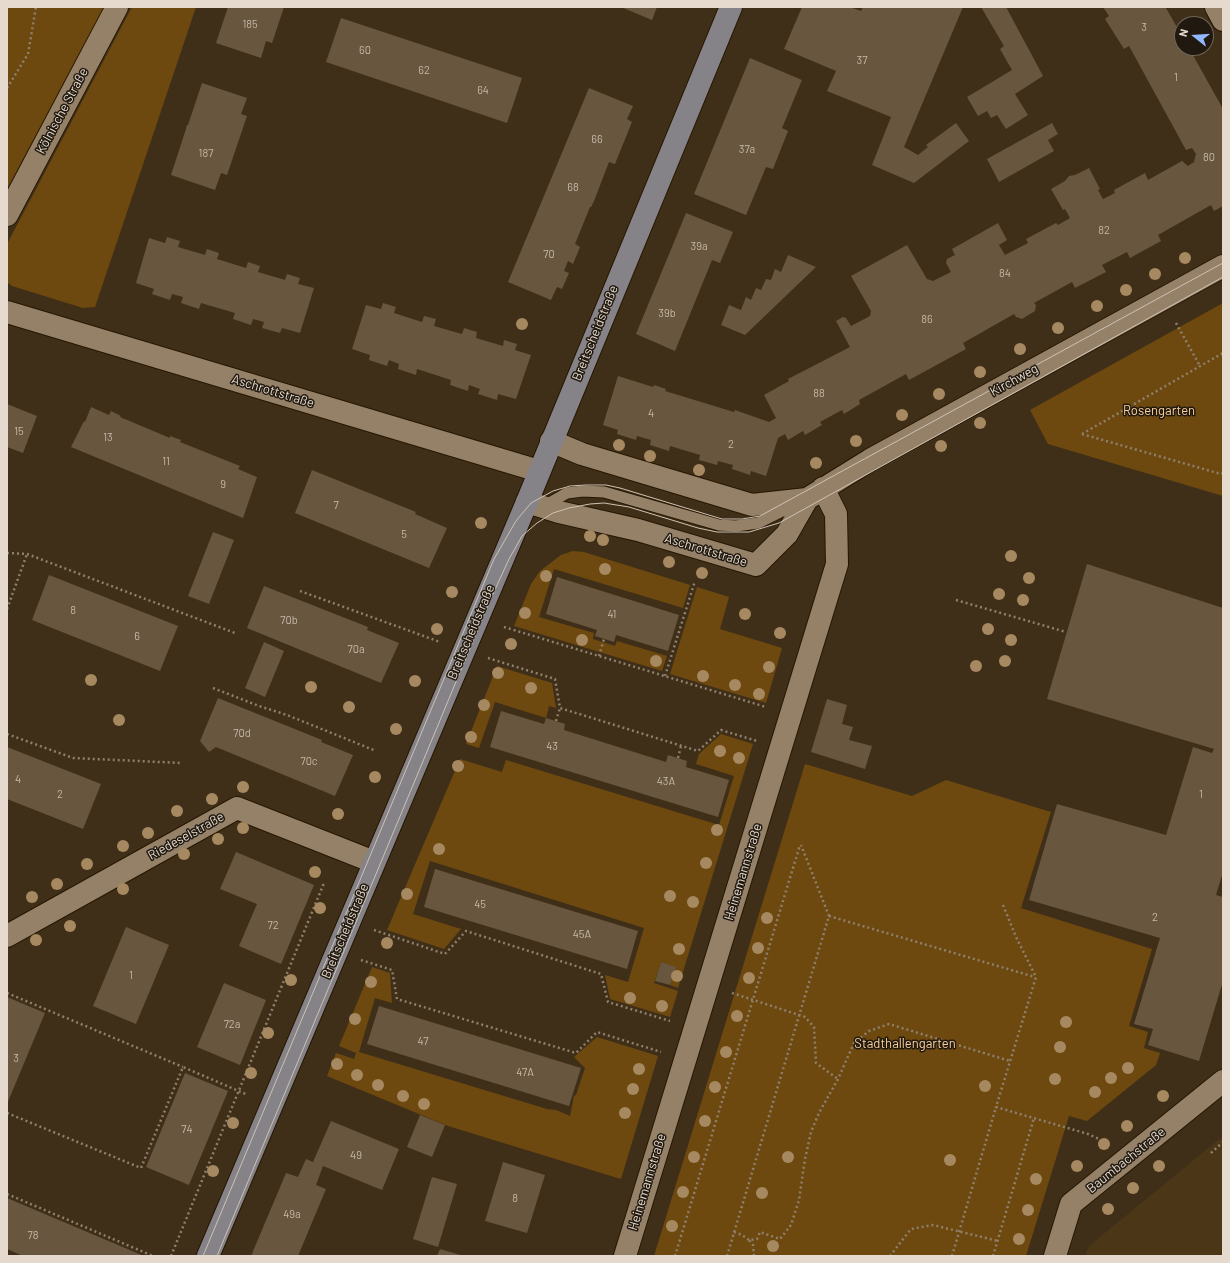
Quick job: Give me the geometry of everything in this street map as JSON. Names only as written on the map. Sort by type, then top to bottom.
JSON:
[{"type":"main road","name":"Breitscheidstraße","points":[[208,1256],[374,862],[535,504],[539,471],[731,7]]},
{"type":"street","name":"Kölnische Straße","points":[[7,215],[117,7]]},
{"type":"street","points":[[1216,7],[1223,20]]},
{"type":"street","name":"Kirchweg","points":[[815,494],[870,460],[1223,266]]},
{"type":"street","name":"Aschrottstraße","points":[[7,312],[539,471]]},
{"type":"street","points":[[551,442],[582,454],[752,505],[815,494]]},
{"type":"street","name":"Aschrottstraße","points":[[535,504],[638,530],[756,565],[787,534],[815,494]]},
{"type":"street","name":"Heinemannstraße","points":[[625,1256],[837,564],[836,514],[815,494]]},
{"type":"street","name":"Riedeselstraße","points":[[7,936],[237,808],[374,862]]},
{"type":"street","name":"Baumbachstraße","points":[[1055,1256],[1071,1204],[1223,1082]]},
{"type":"lane","points":[[535,504],[567,493],[583,491],[604,492],[719,525],[736,526],[758,523],[815,494]]},
{"type":"path","points":[[7,88],[28,54],[36,7]]},
{"type":"path","points":[[1176,323],[1200,366]]},
{"type":"path","points":[[1223,353],[1082,434],[1221,474],[1223,473]]},
{"type":"path","points":[[7,553],[27,554],[235,633]]},
{"type":"path","points":[[7,609],[27,554]]},
{"type":"path","points":[[665,676],[695,581]]},
{"type":"path","points":[[300,591],[424,637]]},
{"type":"path","points":[[956,600],[1066,632]]},
{"type":"path","points":[[504,627],[769,708]]},
{"type":"path","points":[[599,656],[604,639]]},
{"type":"path","points":[[491,659],[555,679],[560,708],[556,721]]},
{"type":"path","points":[[212,688],[258,706],[287,714],[376,751]]},
{"type":"path","points":[[560,708],[698,751],[720,730],[759,742]]},
{"type":"path","points":[[7,734],[73,758],[182,763]]},
{"type":"path","points":[[678,758],[682,746]]},
{"type":"path","points":[[675,1256],[752,1000],[801,845],[829,916],[727,1256]]},
{"type":"path","points":[[171,1256],[324,882]]},
{"type":"path","points":[[952,1256],[1036,977],[1002,905]]},
{"type":"path","points":[[829,916],[1036,977]]},
{"type":"path","points":[[348,922],[445,954],[466,931],[602,974],[608,1002],[674,1022]]},
{"type":"path","points":[[336,952],[392,970],[397,999],[576,1052],[597,1032],[665,1053]]},
{"type":"path","points":[[7,992],[272,1105]]},
{"type":"path","points":[[728,992],[800,1014],[805,1017],[814,1027],[816,1062],[838,1079]]},
{"type":"path","points":[[749,1240],[758,1239],[760,1232],[780,1239],[791,1225],[800,1200],[804,1159],[811,1132],[819,1113],[838,1079],[854,1043],[869,1031],[889,1024],[1010,1061]]},
{"type":"path","points":[[7,1113],[141,1168],[183,1067]]},
{"type":"path","points":[[996,1107],[1088,1134],[1099,1139]]},
{"type":"path","points":[[993,1256],[1034,1118]]},
{"type":"path","points":[[1211,1153],[1223,1142]]},
{"type":"path","points":[[7,1194],[154,1256]]},
{"type":"path","points":[[890,1256],[911,1229],[933,1225],[998,1241]]},
{"type":"path","points":[[734,1232],[749,1240],[753,1245],[754,1256]]},
{"type":"shaded area","points":[[1223,1136],[1223,1256],[1085,1256],[1089,1246]]},
{"type":"green space","points":[[7,7],[105,7],[7,191]]},
{"type":"green space","points":[[132,7],[196,7],[95,307],[83,308],[12,286],[8,283],[7,244]]},
{"type":"green space","name":"Rosengarten","points":[[1223,303],[1223,496],[1048,444],[1030,410]]},
{"type":"green space","points":[[573,551],[584,552],[690,585],[683,608],[554,569],[539,617],[594,633],[593,639],[615,646],[617,641],[667,656],[662,671],[514,626],[531,584],[540,571],[561,555]]},
{"type":"green space","points":[[697,587],[729,597],[720,629],[782,648],[766,703],[670,674]]},
{"type":"green space","points":[[497,666],[552,683],[556,708],[549,706],[546,718],[495,702],[479,748],[466,744]]},
{"type":"green space","points":[[721,734],[753,744],[678,988],[670,985],[675,967],[661,962],[654,983],[678,991],[670,1017],[610,999],[605,975],[628,982],[644,928],[430,861],[413,914],[461,929],[444,949],[387,930],[460,759],[502,772],[506,760],[719,825],[734,776],[696,764],[699,754]]},
{"type":"green space","name":"Stadthallengarten","points":[[805,764],[912,796],[946,780],[1051,812],[1021,908],[1152,949],[1129,1026],[1148,1032],[1144,1048],[1160,1053],[1156,1065],[1087,1121],[1069,1116],[1026,1256],[654,1256]]},
{"type":"green space","points":[[372,967],[390,973],[392,1003],[375,998],[359,1052],[547,1109],[556,1110],[570,1116],[574,1096],[576,1095],[585,1068],[574,1057],[597,1037],[658,1056],[621,1179],[448,1126],[327,1076],[336,1053],[354,1059],[356,1053],[339,1046]]},
{"type":"building","points":[[228,7],[284,7],[272,43],[266,41],[261,58],[216,43]]},
{"type":"building","points":[[621,7],[657,7],[652,20]]},
{"type":"building","points":[[802,7],[850,7],[861,11],[863,7],[963,7],[904,147],[918,155],[928,147],[926,145],[956,123],[969,141],[914,183],[872,165],[891,117],[827,91],[836,71],[784,49]]},
{"type":"building","points":[[981,7],[1006,7],[1043,76],[1015,94],[1028,115],[1006,129],[997,115],[991,118],[987,111],[978,116],[967,97],[1012,70],[1000,49],[1004,46]]},
{"type":"building","points":[[1103,7],[1166,8],[1174,22],[1174,56],[1193,56],[1223,109],[1223,206],[1214,211],[1211,205],[1158,235],[1161,241],[1130,258],[1127,252],[1102,265],[1106,272],[1075,288],[1072,282],[1034,303],[1036,305],[1035,311],[1022,319],[1016,317],[1014,314],[963,343],[966,349],[909,380],[906,374],[859,400],[860,404],[844,414],[842,410],[820,422],[822,425],[805,435],[803,431],[788,440],[785,434],[778,438],[766,476],[751,471],[750,475],[732,469],[733,465],[718,461],[717,465],[699,460],[700,455],[670,446],[669,451],[650,445],[651,440],[637,436],[636,440],[617,434],[618,430],[603,425],[618,376],[653,387],[654,385],[666,389],[665,391],[734,412],[735,410],[769,422],[776,418],[764,395],[789,381],[788,379],[850,347],[836,321],[843,317],[846,318],[851,326],[870,316],[871,311],[851,276],[907,245],[927,279],[933,281],[951,272],[946,263],[947,259],[955,255],[952,249],[998,223],[1007,240],[999,245],[1005,255],[1028,243],[1026,239],[1056,223],[1058,225],[1070,218],[1065,209],[1063,210],[1051,189],[1065,181],[1069,176],[1075,175],[1089,168],[1100,189],[1098,190],[1103,199],[1115,193],[1114,190],[1145,173],[1148,180],[1182,161],[1188,166],[1194,162],[1196,154],[1192,148],[1186,150],[1129,46],[1124,49],[1105,19],[1109,16]]},
{"type":"building","points":[[341,18],[522,78],[507,123],[326,62]]},
{"type":"building","points":[[750,58],[802,80],[782,128],[788,131],[773,169],[766,167],[746,215],[694,194]]},
{"type":"building","points":[[202,83],[247,98],[241,114],[247,116],[227,175],[221,173],[215,190],[171,175]]},
{"type":"building","points":[[589,88],[633,106],[627,119],[632,122],[615,164],[609,162],[594,201],[590,207],[575,244],[580,247],[573,264],[568,261],[564,271],[569,273],[562,289],[557,287],[551,300],[508,282]]},
{"type":"building","points":[[1052,123],[1058,134],[1048,140],[1054,151],[999,182],[987,159]]},
{"type":"building","points":[[686,213],[733,232],[720,263],[712,260],[675,351],[636,334]]},
{"type":"building","points":[[167,237],[180,241],[178,247],[205,255],[207,249],[219,253],[217,259],[246,268],[248,262],[260,266],[258,272],[285,280],[287,274],[300,278],[298,284],[314,288],[300,333],[282,328],[280,333],[262,328],[264,322],[253,319],[251,325],[233,319],[235,313],[201,303],[199,309],[181,303],[183,297],[172,294],[170,300],[152,294],[154,289],[136,283],[149,238],[165,243]]},
{"type":"building","points":[[788,255],[816,267],[745,335],[721,325],[729,305],[741,310],[746,297],[751,300],[756,288],[761,290],[766,279],[771,280],[775,269],[781,272]]},
{"type":"building","points":[[383,303],[396,307],[394,313],[422,322],[424,316],[436,319],[434,326],[462,334],[464,328],[477,332],[476,338],[503,346],[504,340],[517,344],[515,350],[531,355],[516,399],[498,394],[497,400],[478,394],[480,389],[469,385],[468,391],[450,385],[451,380],[417,369],[416,375],[398,369],[399,364],[389,360],[387,366],[369,360],[370,355],[352,349],[366,305],[381,309]]},
{"type":"building","points":[[7,404],[37,416],[23,453],[7,447]]},
{"type":"building","points":[[91,407],[109,415],[111,411],[121,416],[120,417],[170,438],[170,436],[181,440],[180,442],[240,466],[238,469],[257,477],[243,518],[71,447],[84,421],[85,422]]},
{"type":"building","points":[[312,470],[416,512],[415,514],[447,528],[429,568],[295,513]]},
{"type":"building","points":[[213,532],[234,540],[209,604],[188,596]]},
{"type":"building","points":[[1087,564],[1223,608],[1223,872],[1216,895],[1223,897],[1223,981],[1199,1061],[1148,1045],[1153,1029],[1134,1024],[1160,938],[1029,900],[1057,804],[1166,835],[1193,747],[1212,753],[1214,749],[1047,699]]},
{"type":"building","points":[[49,575],[178,626],[160,671],[32,620]]},
{"type":"building","points":[[557,577],[679,615],[668,651],[616,635],[614,642],[595,636],[597,630],[546,614]]},
{"type":"building","points":[[264,586],[368,627],[367,630],[399,643],[381,683],[247,628]]},
{"type":"building","points":[[264,642],[284,651],[265,697],[245,688]]},
{"type":"building","points":[[218,698],[322,740],[321,742],[353,755],[335,796],[216,747],[209,752],[200,741]]},
{"type":"building","points":[[827,699],[847,705],[842,724],[853,727],[849,740],[872,746],[865,769],[811,752]]},
{"type":"building","points":[[501,711],[544,724],[546,718],[565,724],[564,730],[666,762],[668,755],[687,761],[686,767],[729,780],[718,817],[490,747]]},
{"type":"building","points":[[7,747],[101,784],[83,829],[7,799]]},
{"type":"building","points":[[236,852],[314,885],[281,964],[239,946],[257,904],[220,889]]},
{"type":"building","points":[[435,869],[638,931],[627,969],[424,907]]},
{"type":"building","points":[[126,927],[169,945],[136,1024],[93,1006]]},
{"type":"building","points":[[661,962],[676,967],[670,985],[655,981]]},
{"type":"building","points":[[224,983],[266,1000],[240,1065],[197,1047]]},
{"type":"building","points":[[7,997],[45,1013],[7,1104]]},
{"type":"building","points":[[379,1006],[581,1068],[569,1106],[367,1044]]},
{"type":"building","points":[[185,1073],[228,1091],[189,1185],[146,1167]]},
{"type":"building","points":[[420,1115],[445,1125],[432,1157],[407,1147]]},
{"type":"building","points":[[331,1121],[399,1149],[382,1190],[323,1166],[316,1185],[326,1189],[298,1256],[251,1256],[286,1173],[298,1177],[306,1159],[313,1162]]},
{"type":"building","points":[[503,1162],[545,1175],[527,1233],[485,1221]]},
{"type":"building","points":[[432,1177],[457,1184],[438,1247],[413,1239]]},
{"type":"building","points":[[7,1198],[144,1256],[23,1256],[7,1249]]},
{"type":"building","points":[[440,1249],[464,1256],[437,1256]]},
{"type":"tram line","points":[[203,1256],[494,559],[516,521],[531,503],[553,491],[570,486],[606,485],[722,519],[742,519],[760,516],[1223,263]]},
{"type":"tram line","points":[[217,1256],[488,605],[509,559],[522,536],[537,523],[553,513],[569,508],[604,503],[629,507],[698,528],[717,532],[749,532],[779,523],[1223,277]]}]
